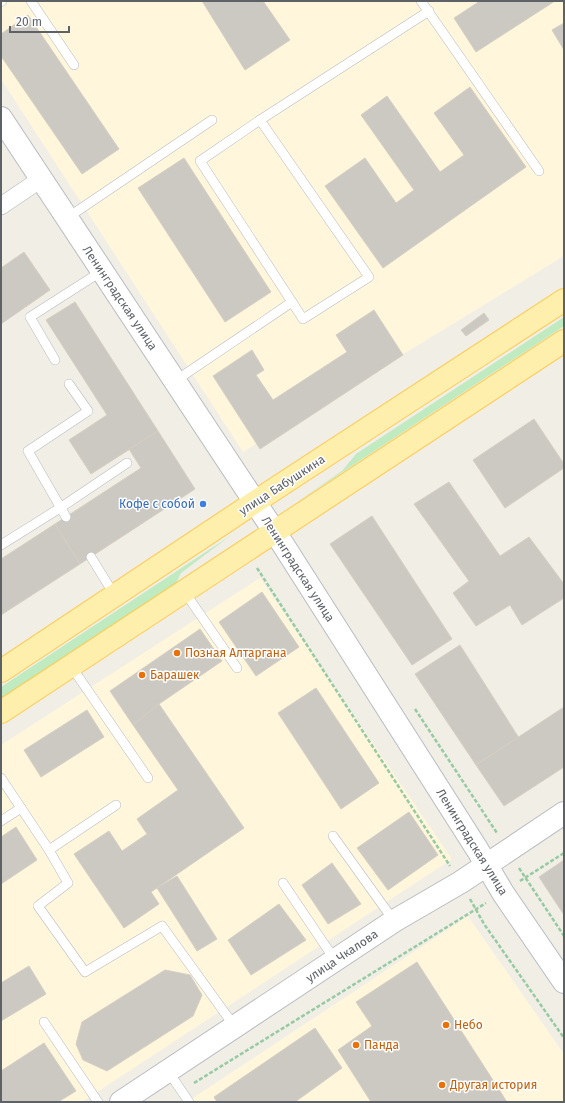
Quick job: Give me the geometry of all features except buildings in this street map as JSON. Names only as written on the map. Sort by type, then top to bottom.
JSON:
[{"type":"main road","name":"Ленинградская улица","points":[[1,118],[255,502],[487,865],[503,893],[564,982]]},
{"type":"main road","name":"улица Бабушкина","points":[[1,672],[255,502],[564,300]]},
{"type":"main road","points":[[1,712],[564,341]]},
{"type":"main road","name":"улица Чкалова","points":[[121,1102],[394,921],[461,882],[564,813]]},
{"type":"street","points":[[1,206],[41,179]]},
{"type":"lane","points":[[31,1],[74,65]]},
{"type":"lane","points":[[422,1],[540,171]]},
{"type":"lane","points":[[260,120],[369,277],[303,319],[200,161],[260,120],[429,11]]},
{"type":"lane","points":[[67,218],[212,120]]},
{"type":"lane","points":[[55,360],[30,317],[102,271]]},
{"type":"lane","points":[[175,381],[292,302]]},
{"type":"lane","points":[[66,517],[28,451],[88,411],[69,384]]},
{"type":"lane","points":[[1,545],[127,463]]},
{"type":"lane","points":[[91,556],[115,596]]},
{"type":"lane","points":[[184,591],[238,668]]},
{"type":"lane","points":[[71,666],[148,778]]},
{"type":"lane","points":[[1,778],[49,850],[68,883],[38,906],[85,972],[162,926],[235,1027]]},
{"type":"lane","points":[[49,850],[116,805]]},
{"type":"lane","points":[[1,821],[21,808]]},
{"type":"lane","points":[[333,836],[394,921]]},
{"type":"lane","points":[[283,883],[335,960]]},
{"type":"lane","points":[[44,1022],[98,1102]]},
{"type":"lane","points":[[168,1071],[189,1102]]},
{"type":"path","points":[[246,550],[461,882],[484,924],[564,1038]]},
{"type":"path","points":[[182,1091],[476,910],[564,853]]},
{"type":"shaded area","points":[[1,1],[564,1],[564,256],[243,452],[1,79]]},
{"type":"shaded area","points":[[260,578],[452,859],[82,1102],[1,1102],[1,745]]},
{"type":"shaded area","points":[[468,916],[564,1054],[564,1102],[187,1102]]},
{"type":"green space","points":[[564,317],[564,326],[297,502],[342,471],[356,454]]},
{"type":"green space","points":[[230,536],[181,573],[174,587],[1,699],[1,687]]},
{"type":"place","name":"Кофе с собой","points":[[203,504]]},
{"type":"place","name":"Позная Алтаргана","points":[[177,653]]},
{"type":"place","name":"Барашек","points":[[142,675]]},
{"type":"place","name":"Небо","points":[[446,1025]]},
{"type":"place","name":"Панда","points":[[356,1045]]},
{"type":"place","name":"Другая история","points":[[442,1085]]}]
